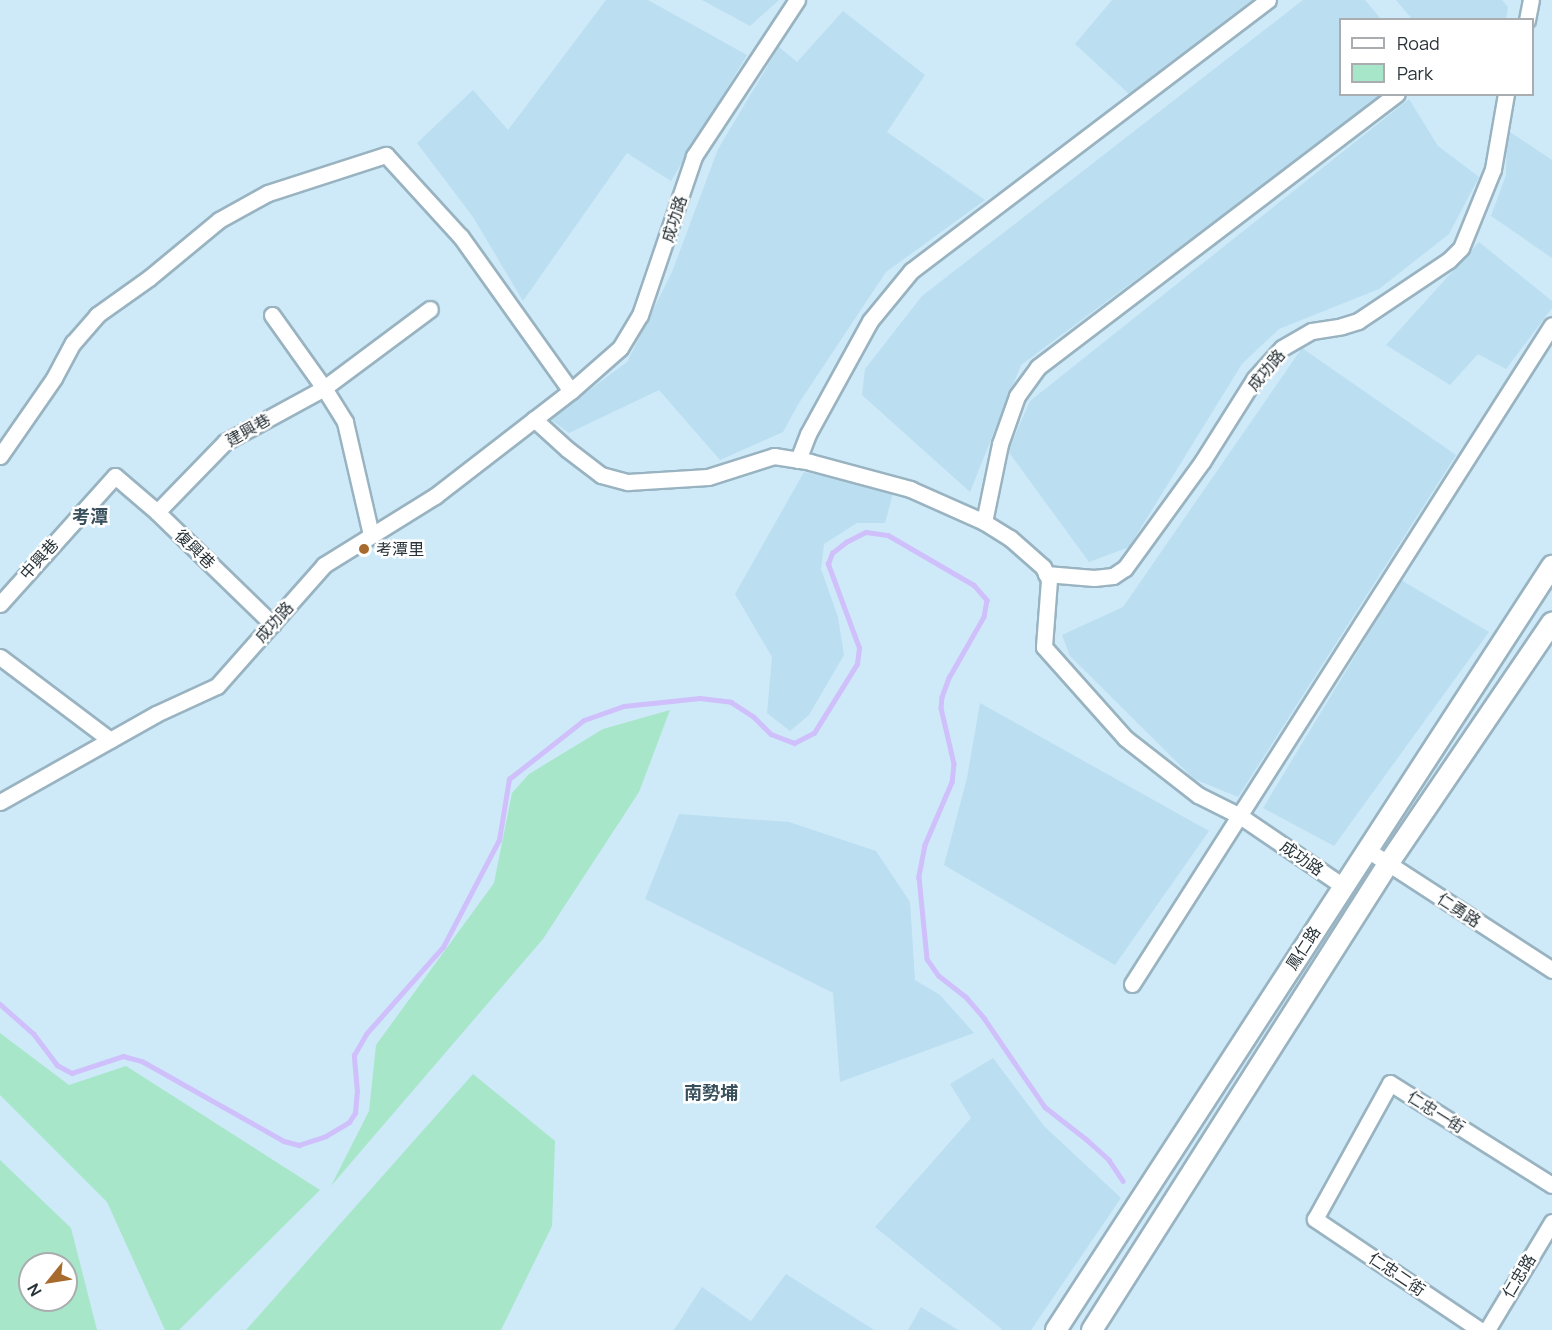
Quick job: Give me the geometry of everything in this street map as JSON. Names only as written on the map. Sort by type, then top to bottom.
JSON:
[{"type":"main road","name":"鳳仁路","points":[[1056,1330],[1366,849],[1552,566]]},
{"type":"main road","name":"鳳仁路","points":[[1092,1330],[1388,864],[1552,623]]},
{"type":"street","name":"成功路","points":[[0,802],[156,714],[217,686],[324,566],[435,496],[571,391],[620,348],[640,315],[694,156],[796,0]]},
{"type":"street","points":[[798,460],[808,434],[870,321],[911,271],[1268,0]]},
{"type":"street","points":[[1527,18],[1531,0]]},
{"type":"street","points":[[984,522],[1000,444],[1017,396],[1038,366],[1394,96]]},
{"type":"street","name":"成功路","points":[[1046,574],[1094,578],[1113,576],[1125,568],[1202,462],[1256,378],[1282,348],[1312,331],[1358,321],[1449,260],[1461,248],[1493,169],[1506,96]]},
{"type":"street","points":[[0,456],[54,378],[73,343],[97,315],[229,215],[268,193],[387,155],[461,237],[571,391]]},
{"type":"street","name":"建興巷","points":[[157,512],[225,442],[324,388],[430,309]]},
{"type":"street","points":[[272,315],[324,388],[345,422],[371,535]]},
{"type":"street","points":[[1132,984],[1552,325]]},
{"type":"street","points":[[534,419],[567,449],[601,475],[628,482],[708,477],[774,456],[910,489],[984,522],[1011,538],[1043,567],[1046,574]]},
{"type":"street","name":"復興巷","points":[[115,476],[157,512],[272,624]]},
{"type":"street","name":"中興巷","points":[[0,604],[6,585],[115,476]]},
{"type":"street","name":"成功路","points":[[1046,574],[1049,580],[1044,647],[1125,738],[1198,795],[1240,816],[1343,886]]},
{"type":"street","points":[[0,657],[110,740]]},
{"type":"street","name":"仁勇路","points":[[1366,849],[1552,970]]},
{"type":"street","name":"仁忠一街","points":[[1315,1219],[1390,1083],[1552,1185]]},
{"type":"street","name":"仁忠二街","points":[[1315,1219],[1480,1330]]},
{"type":"street","name":"仁忠路","points":[[1486,1330],[1552,1222]]},
{"type":"shaded area","points":[[606,0],[648,0],[747,55],[671,181],[627,153],[523,301],[473,217],[417,143],[473,90],[508,130]]},
{"type":"shaded area","points":[[702,0],[779,0],[750,26]]},
{"type":"shaded area","points":[[1112,0],[1252,0],[1129,94],[1075,44]]},
{"type":"shaded area","points":[[1303,0],[1365,0],[1380,18],[1339,18],[1339,96],[1383,96],[1021,365],[970,492],[862,395],[865,369],[922,296]]},
{"type":"shaded area","points":[[1396,0],[1502,0],[1508,7],[1506,18],[1411,18]]},
{"type":"shaded area","points":[[843,11],[925,75],[887,132],[985,200],[886,272],[799,403],[783,432],[720,460],[659,390],[569,433],[550,419],[627,362],[672,272],[718,149],[779,47],[797,62]]},
{"type":"shaded area","points":[[1409,99],[1438,146],[1479,177],[1449,234],[1379,289],[1279,329],[1242,364],[1129,547],[1089,562],[1008,451],[1030,401]]},
{"type":"shaded area","points":[[1507,130],[1552,160],[1552,258],[1491,216],[1506,175]]},
{"type":"shaded area","points":[[1479,242],[1552,301],[1552,308],[1506,369],[1478,354],[1450,385],[1386,345]]},
{"type":"shaded area","points":[[1302,348],[1456,455],[1238,797],[1194,779],[1070,656],[1062,635],[1123,607]]},
{"type":"shaded area","points":[[804,472],[894,490],[885,523],[857,523],[824,544],[821,569],[838,617],[844,655],[809,715],[790,731],[767,713],[772,657],[735,594]]},
{"type":"shaded area","points":[[1401,580],[1489,632],[1334,846],[1263,808]]},
{"type":"shaded area","points":[[980,703],[1209,831],[1115,965],[944,865],[967,778]]},
{"type":"shaded area","points":[[679,814],[789,822],[876,851],[910,902],[915,980],[940,995],[974,1033],[840,1082],[833,993],[645,899]]},
{"type":"shaded area","points":[[993,1058],[1044,1126],[1121,1198],[1031,1330],[1003,1330],[875,1227],[971,1118],[950,1084]]},
{"type":"shaded area","points":[[786,1274],[874,1330],[674,1330],[702,1287],[751,1321]]},
{"type":"shaded area","points":[[921,1307],[958,1330],[908,1330]]},
{"type":"green space","points":[[670,710],[639,792],[543,939],[331,1186],[369,1111],[376,1045],[494,883],[512,793],[529,774],[603,729]]},
{"type":"green space","points":[[0,1033],[69,1085],[126,1066],[320,1190],[179,1330],[165,1330],[107,1202],[0,1095]]},
{"type":"green space","points":[[473,1074],[555,1141],[552,1226],[501,1330],[246,1330]]},
{"type":"green space","points":[[0,1160],[71,1228],[77,1252],[18,1252],[18,1312],[78,1312],[78,1255],[97,1330],[0,1330]]},
{"type":"waterway","points":[[0,1004],[34,1034],[57,1065],[72,1073],[123,1056],[142,1061],[284,1141],[299,1145],[326,1136],[349,1122],[355,1113],[357,1092],[354,1055],[366,1034],[443,947],[499,840],[509,779],[584,720],[624,706],[700,698],[731,702],[754,717],[771,734],[794,743],[814,733],[857,664],[859,648],[828,564],[832,553],[846,542],[866,532],[888,535],[974,585],[987,600],[984,617],[949,678],[942,697],[941,708],[954,764],[952,782],[925,845],[919,877],[927,959],[938,975],[966,997],[984,1018],[1045,1107],[1109,1160],[1123,1181]]},
{"type":"place","name":"考潭里","points":[[364,549]]},
{"type":"district","name":"考潭","points":[[90,516]]},
{"type":"district","name":"南勢埔","points":[[711,1092]]}]
